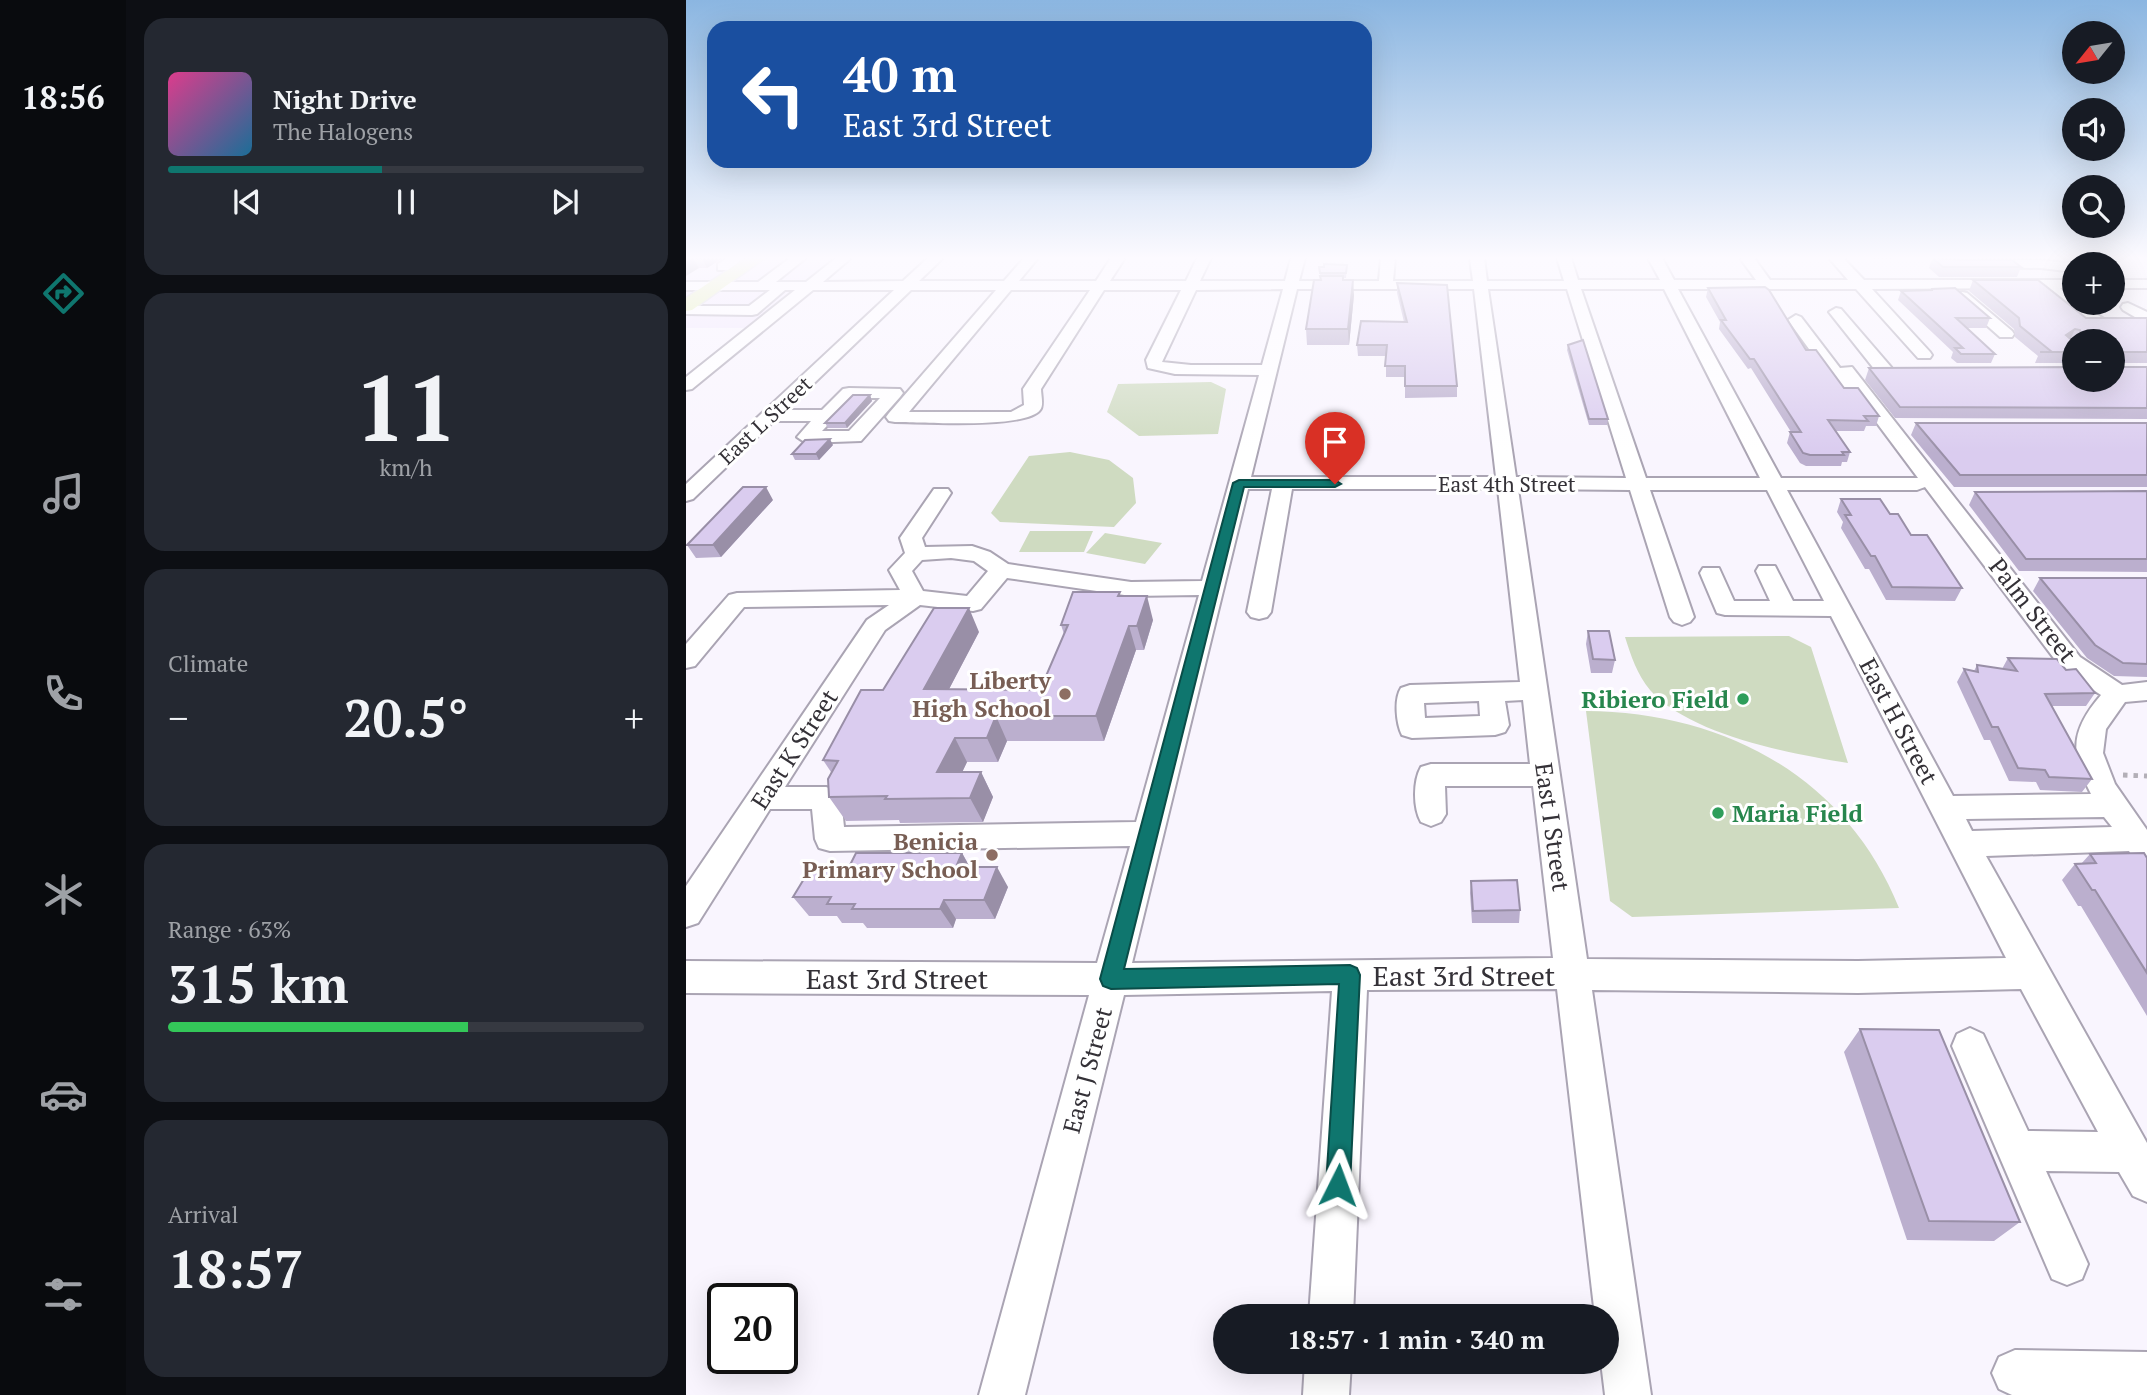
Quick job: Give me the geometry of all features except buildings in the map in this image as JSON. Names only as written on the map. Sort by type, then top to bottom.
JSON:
[{"type":"street","points":[[686,385],[763,323]]},
{"type":"street","name":"East L Street","points":[[689,489],[868,323]]},
{"type":"street","points":[[975,323],[895,416],[1014,417],[1033,408],[1032,389],[1075,323]]},
{"type":"street","points":[[1173,323],[1154,360],[1154,365],[1158,368],[1269,370]]},
{"type":"street","name":"East J Street","points":[[1002,1395],[1281,323]]},
{"type":"street","name":"East I Street","points":[[1486,323],[1628,1395]]},
{"type":"street","points":[[1586,323],[1682,617]]},
{"type":"street","name":"East H Street","points":[[1689,323],[2031,973],[2139,1167]]},
{"type":"street","points":[[1798,323],[1969,554]]},
{"type":"street","points":[[1850,323],[1909,368]]},
{"type":"street","points":[[1883,323],[1909,368]]},
{"type":"street","points":[[1992,323],[2006,334]]},
{"type":"street","name":"Palm Street","points":[[1909,368],[1846,371],[2071,663],[2117,694]]},
{"type":"street","points":[[770,416],[827,415]]},
{"type":"street","points":[[1889,426],[1916,426]]},
{"type":"street","name":"East 4th Street","points":[[1239,483],[1917,484]]},
{"type":"street","points":[[1259,612],[1283,483]]},
{"type":"street","points":[[916,554],[911,538],[941,493]]},
{"type":"street","points":[[1943,496],[1970,496]]},
{"type":"street","points":[[915,597],[900,570],[916,554],[958,551],[987,555],[1001,570],[1131,589],[1212,588]]},
{"type":"street","points":[[686,660],[737,600],[915,597],[973,604],[1001,570]]},
{"type":"street","points":[[1767,570],[1784,609]]},
{"type":"street","points":[[1711,573],[1725,608],[1839,609]]},
{"type":"street","points":[[2010,581],[2038,581]]},
{"type":"street","name":"East K Street","points":[[686,913],[876,625],[915,597]]},
{"type":"street","points":[[1491,692],[1535,691]]},
{"type":"street","points":[[2142,846],[2096,775],[2088,751],[2093,729],[2105,707],[2117,694],[2147,691]]},
{"type":"street","points":[[1431,814],[1431,775],[1546,775]]},
{"type":"street","points":[[761,798],[826,798],[830,839],[1148,834]]},
{"type":"street","points":[[1945,808],[2114,805]]},
{"type":"street","points":[[1964,844],[2142,846]]},
{"type":"street","name":"East 3rd Street","points":[[686,977],[1858,977],[2031,973]]},
{"type":"street","points":[[1332,1304],[1350,975]]},
{"type":"street","points":[[1970,1046],[2067,1264]]},
{"type":"street","points":[[2016,1151],[2139,1167]]},
{"type":"street","points":[[2015,1373],[2147,1375]]},
{"type":"street","points":[[1326,1395],[1327,1374]]},
{"type":"path","points":[[2113,775],[2147,776]]},
{"type":"shaded area","points":[[686,323],[758,323],[752,328],[686,328]]},
{"type":"green space","points":[[1211,382],[1226,389],[1218,434],[1139,436],[1107,412],[1118,384]]},
{"type":"green space","points":[[1070,452],[1109,460],[1133,478],[1136,503],[1114,527],[1000,522],[991,513],[1029,456]]},
{"type":"green space","points":[[1030,531],[1093,531],[1084,552],[1019,552]]},
{"type":"green space","points":[[1105,533],[1162,543],[1145,564],[1086,553]]},
{"type":"green space","name":"Ribiero Field","points":[[1789,636],[1811,647],[1848,763],[1771,748],[1690,719],[1668,706],[1645,684],[1625,637]]},
{"type":"green space","name":"Maria Field","points":[[1586,711],[1637,714],[1685,724],[1731,739],[1774,760],[1813,788],[1847,822],[1876,862],[1899,908],[1632,917],[1610,901]]},
{"type":"place","name":"Liberty High School","points":[[1065,694]]},
{"type":"place","name":"Ribiero Field","points":[[1743,699]]},
{"type":"place","name":"Maria Field","points":[[1718,813]]},
{"type":"place","name":"Benicia Primary School","points":[[992,855]]},
{"type":"route","points":[[1335,484],[1239,483],[1111,979],[1350,975],[1338,1185]]}]
